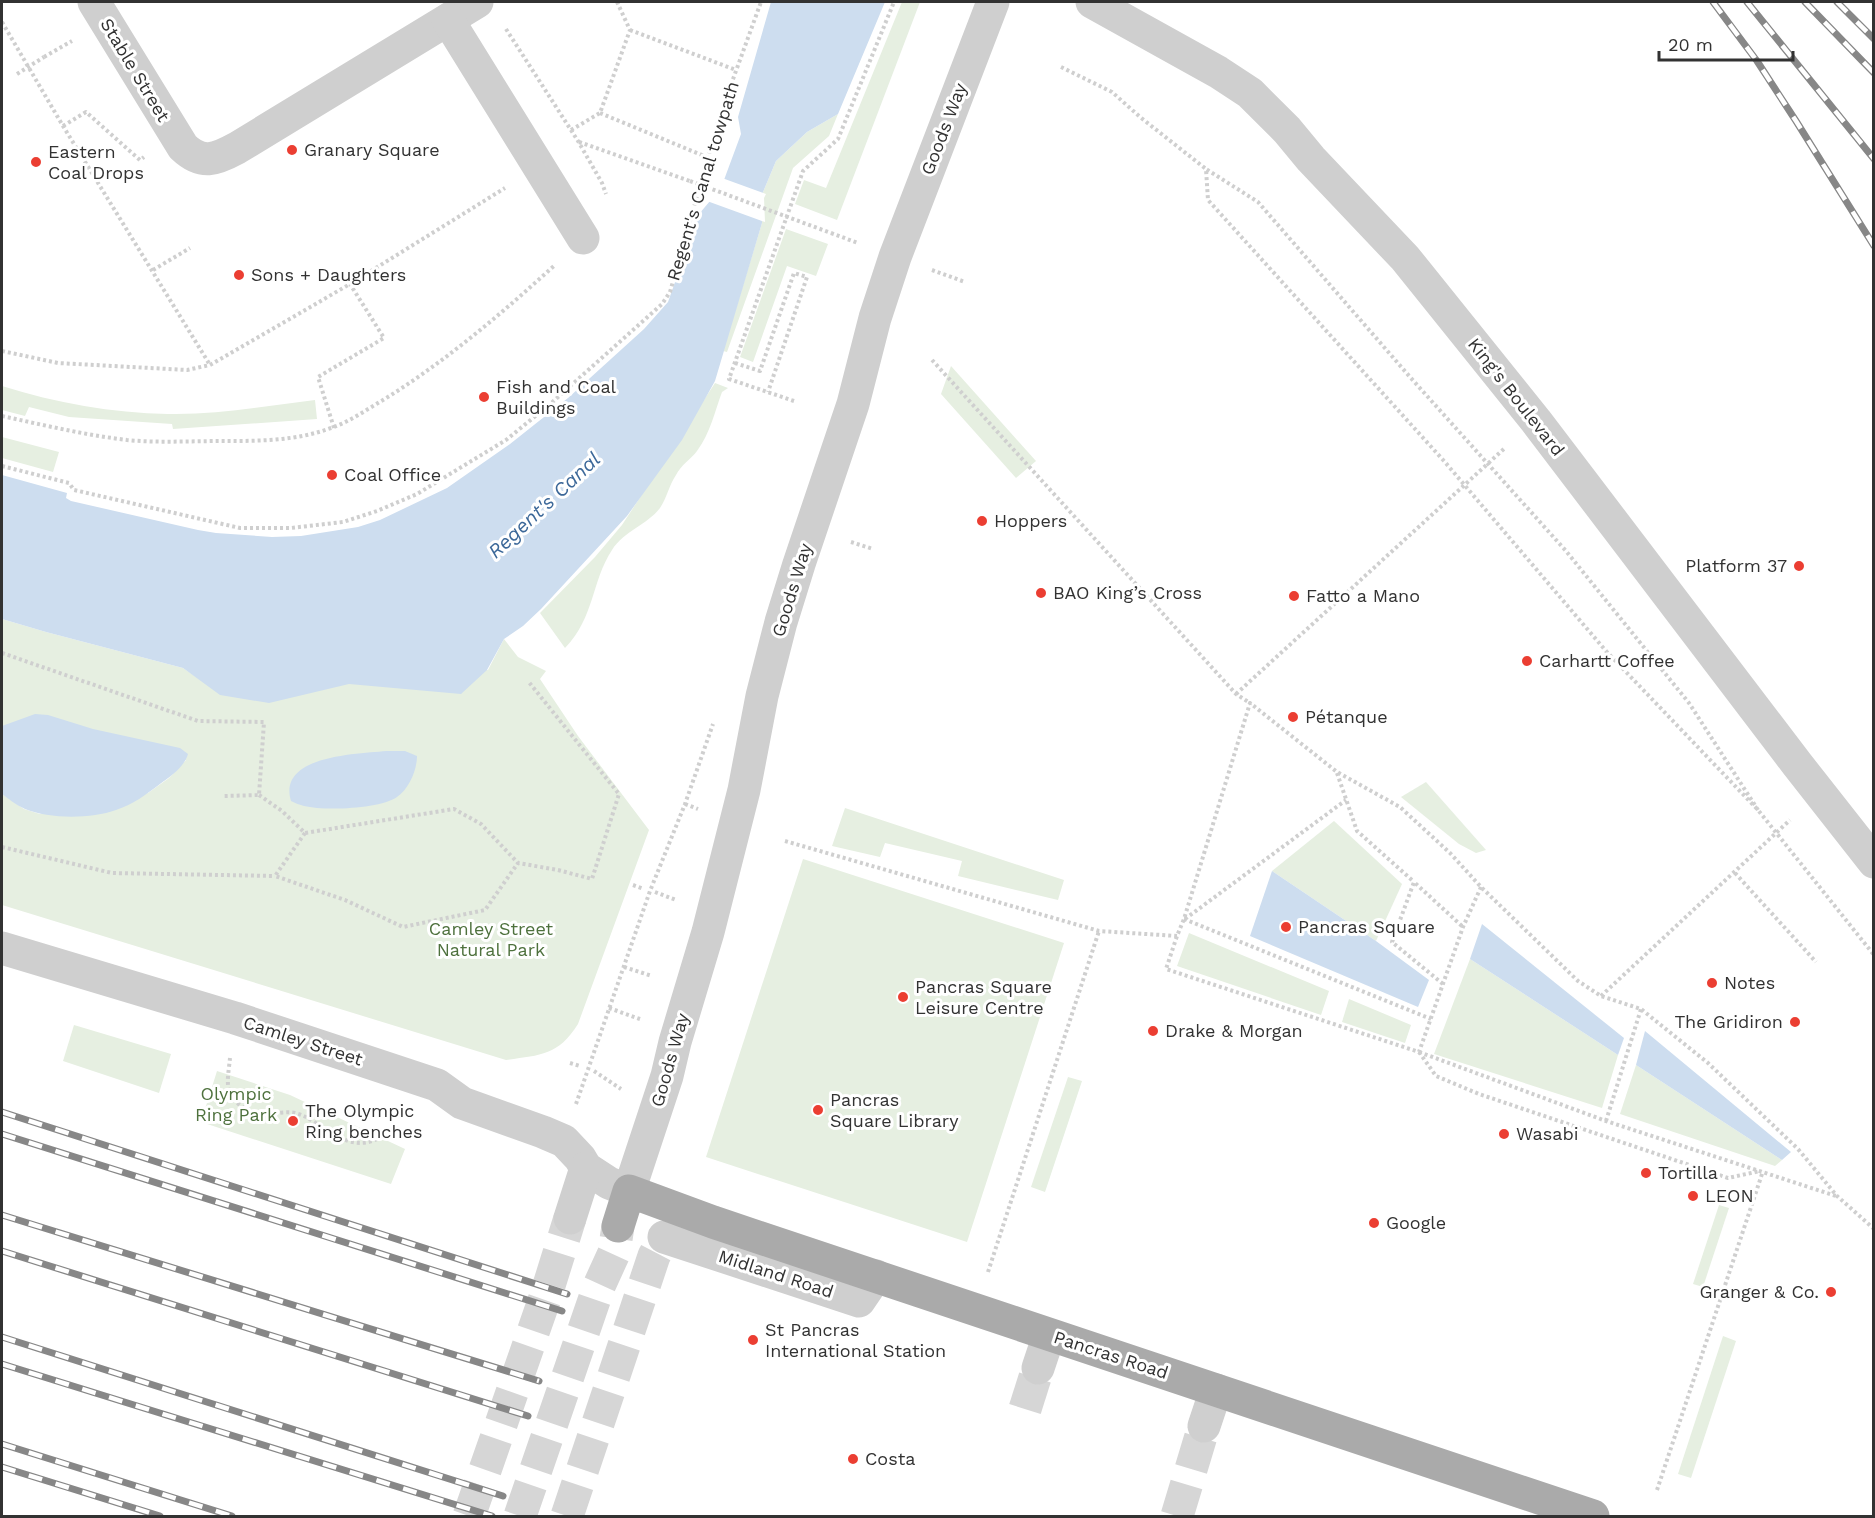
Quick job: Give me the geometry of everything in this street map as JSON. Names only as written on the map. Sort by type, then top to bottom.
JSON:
[{"type":"main road","points":[[618,1226],[629,1191]]},
{"type":"main road","name":"Pancras Road","points":[[629,1191],[713,1222],[1593,1516]]},
{"type":"street","name":"Stable Street","points":[[94,2],[176,138],[189,153],[199,158],[218,158],[447,20]]},
{"type":"street","name":"Goods Way","points":[[629,1191],[667,1076],[708,932],[744,790],[762,696],[781,622],[853,404],[875,318],[895,257],[993,2]]},
{"type":"street","name":"King's Boulevard","points":[[1092,2],[1227,77],[1250,93],[1266,107],[1311,159],[1405,258],[1536,421],[1874,862]]},
{"type":"street","points":[[489,11],[447,20],[583,238]]},
{"type":"street","name":"Camley Street","points":[[2,948],[235,1018],[437,1085],[462,1103],[543,1132],[564,1142],[580,1158],[586,1168]]},
{"type":"street","name":"Pancras Road","points":[[586,1168],[609,1183],[629,1191]]},
{"type":"street","points":[[570,1218],[586,1168]]},
{"type":"street","name":"Midland Road","points":[[664,1237],[859,1301],[876,1276]]},
{"type":"street","points":[[1038,1368],[1049,1335]]},
{"type":"street","points":[[1204,1426],[1216,1390]]},
{"type":"path","points":[[617,2],[630,30],[736,70]]},
{"type":"path","name":"Regent's Canal towpath","points":[[2,466],[69,483],[74,490],[240,528],[291,528],[343,522],[377,511],[417,494],[506,440],[549,405],[662,303],[670,292],[720,115],[761,2]]},
{"type":"path","points":[[794,401],[729,379],[803,171],[838,139],[894,2]]},
{"type":"path","points":[[2,416],[128,440],[240,441],[311,435],[334,428],[359,415],[434,367],[523,295],[601,220],[607,201],[602,183],[578,141],[489,11]]},
{"type":"path","points":[[2,22],[210,365]]},
{"type":"path","points":[[571,130],[600,112],[630,30]]},
{"type":"path","points":[[16,74],[44,57]]},
{"type":"path","points":[[1061,67],[1112,92],[1206,169],[1258,202],[1566,551],[1689,703],[1758,810]]},
{"type":"path","points":[[63,126],[86,112],[115,137]]},
{"type":"path","points":[[600,112],[709,158]]},
{"type":"path","points":[[578,141],[862,244]]},
{"type":"path","points":[[2,351],[58,363],[187,370],[210,365],[350,284],[539,167]]},
{"type":"path","points":[[1206,169],[1208,200],[1464,484],[1606,651],[1758,810],[1874,955]]},
{"type":"path","points":[[153,270],[190,248]]},
{"type":"path","points":[[926,268],[965,282]]},
{"type":"path","points":[[735,363],[760,371],[794,273],[807,277],[768,392]]},
{"type":"path","points":[[334,428],[318,377],[384,338],[350,284]]},
{"type":"path","points":[[932,360],[1236,694],[1337,772],[1400,807],[1450,853],[1481,887],[1578,981],[1601,996],[1641,1009],[1708,1062],[1798,1149],[1837,1196],[1874,1229]]},
{"type":"path","points":[[1236,694],[1464,484],[1536,421]]},
{"type":"path","points":[[851,543],[873,549]]},
{"type":"path","points":[[2,653],[198,721],[264,722],[260,795]]},
{"type":"path","points":[[275,876],[305,833],[454,809],[481,824],[518,863],[592,879],[619,794],[528,681]]},
{"type":"path","points":[[1250,703],[1184,919],[1166,969],[1419,1052],[1606,1121],[1837,1196]]},
{"type":"path","points":[[1337,772],[1357,831],[1463,927]]},
{"type":"path","points":[[694,778],[703,780]]},
{"type":"path","points":[[1601,996],[1819,793]]},
{"type":"path","points":[[224,796],[260,795],[282,811],[305,833]]},
{"type":"path","points":[[1184,919],[1346,800]]},
{"type":"path","points":[[785,841],[1099,931],[1177,936]]},
{"type":"path","points":[[2,847],[112,873],[275,876],[345,900],[403,927],[485,910],[518,863]]},
{"type":"path","points":[[1735,873],[1816,962]]},
{"type":"path","points":[[1414,882],[1392,942],[1443,984]]},
{"type":"path","points":[[633,885],[644,889]]},
{"type":"path","points":[[1419,1052],[1463,927],[1481,887]]},
{"type":"path","points":[[655,892],[682,903]]},
{"type":"path","points":[[1184,919],[1431,1019]]},
{"type":"path","points":[[988,1272],[1099,931]]},
{"type":"path","points":[[624,967],[656,978]]},
{"type":"path","points":[[609,1008],[643,1020]]},
{"type":"path","points":[[1606,1121],[1641,1009]]},
{"type":"path","points":[[1419,1052],[1436,1076],[1502,1103],[1728,1178],[1762,1171]]},
{"type":"path","points":[[231,1057],[228,1080],[230,1091],[234,1100],[253,1116],[275,1112],[295,1113],[315,1121],[340,1138],[358,1144],[372,1143],[398,1125]]},
{"type":"path","points":[[570,1063],[580,1066]]},
{"type":"path","points":[[594,1071],[627,1091]]},
{"type":"path","points":[[1657,1490],[1762,1171]]},
{"type":"green space","points":[[902,2],[920,2],[837,220],[795,204],[804,180],[826,188]]},
{"type":"green space","points":[[838,114],[829,136],[793,168],[727,352],[723,351],[762,223],[761,197],[776,161],[807,132]]},
{"type":"green space","points":[[786,229],[828,244],[816,276],[787,266],[753,362],[740,357]]},
{"type":"green space","points":[[951,366],[1036,461],[1016,478],[941,394]]},
{"type":"green space","points":[[715,383],[728,388],[722,392],[702,444],[678,471],[655,514],[617,543],[612,550],[600,574],[588,612],[575,636],[565,648],[540,613],[595,557],[622,525]]},
{"type":"green space","points":[[2,386],[84,406],[126,412],[168,414],[242,410],[315,400],[317,419],[173,429],[172,424],[69,417],[29,407],[25,416],[2,410]]},
{"type":"green space","points":[[2,437],[59,452],[53,472],[2,458]]},
{"type":"green space","name":"Camley Street Natural Park","points":[[2,619],[183,668],[196,677],[488,670],[504,639],[518,657],[546,671],[540,679],[578,736],[649,830],[578,1024],[571,1035],[547,1052],[506,1060],[2,905],[2,794],[24,809],[40,814],[148,793],[169,778],[186,760],[2,735]]},
{"type":"green space","points":[[1426,782],[1486,850],[1476,853],[1459,844],[1401,797]]},
{"type":"green space","points":[[845,808],[1064,880],[1058,900],[958,876],[962,861],[885,843],[880,857],[832,846]]},
{"type":"green space","points":[[1334,821],[1402,884],[1376,941],[1272,871]]},
{"type":"green space","name":"Pancras Square Leisure Centre","points":[[803,859],[1064,943],[967,1242],[706,1157]]},
{"type":"green space","points":[[1189,933],[1329,991],[1321,1015],[1177,966]]},
{"type":"green space","points":[[1470,959],[1618,1055],[1602,1108],[1434,1054]]},
{"type":"green space","points":[[1349,999],[1411,1025],[1405,1043],[1342,1022]]},
{"type":"green space","points":[[74,1025],[171,1054],[159,1093],[63,1061]]},
{"type":"green space","points":[[1636,1065],[1782,1160],[1775,1166],[1620,1114]]},
{"type":"green space","name":"Olympic Ring Park","points":[[217,1071],[290,1095],[405,1149],[391,1184],[201,1122]]},
{"type":"green space","points":[[1068,1077],[1082,1081],[1045,1192],[1031,1187]]},
{"type":"green space","points":[[1719,1205],[1729,1208],[1703,1287],[1693,1284]]},
{"type":"green space","points":[[1723,1336],[1736,1341],[1691,1478],[1678,1474]]},
{"type":"water","name":"Regent's Canal","points":[[771,2],[885,2],[838,114],[807,132],[776,161],[761,197],[762,223],[715,381],[682,440],[627,516],[541,609],[523,626],[504,639],[487,670],[461,694],[349,684],[269,703],[220,695],[183,668],[2,619],[2,475],[67,493],[66,498],[71,501],[198,530],[272,537],[301,536],[358,527],[380,520],[447,488],[510,444],[568,398],[644,329],[668,302],[699,214],[721,188],[741,134],[738,117]]},
{"type":"water","points":[[35,714],[48,715],[93,729],[180,748],[188,754],[184,763],[172,775],[145,795],[122,808],[95,815],[46,815],[25,809],[2,794],[2,726]]},
{"type":"water","points":[[405,751],[417,756],[412,779],[397,797],[378,804],[338,809],[313,808],[291,801],[290,786],[296,774],[308,766],[340,756]]},
{"type":"water","points":[[1272,871],[1376,941],[1429,980],[1418,1007],[1250,936]]},
{"type":"water","points":[[1482,924],[1624,1038],[1618,1055],[1470,959]]},
{"type":"water","points":[[1645,1031],[1791,1152],[1782,1160],[1636,1065]]},
{"type":"pier","points":[[722,178],[766,194],[764,198],[765,222],[707,201],[719,187]]},
{"type":"tunnel","points":[[469,1516],[546,1295],[570,1218]]},
{"type":"tunnel","points":[[520,1516],[599,1286],[614,1253],[618,1226]]},
{"type":"tunnel","points":[[567,1516],[654,1256],[664,1237]]},
{"type":"tunnel","points":[[1025,1409],[1038,1368]]},
{"type":"tunnel","points":[[1177,1516],[1204,1426]]},
{"type":"railway","points":[[1713,2],[1757,61],[1874,246]]},
{"type":"railway","points":[[1747,2],[1874,159]]},
{"type":"railway","points":[[1805,2],[1874,73]]},
{"type":"railway","points":[[1837,2],[1874,39]]},
{"type":"railway","points":[[2,1112],[567,1294]]},
{"type":"railway","points":[[2,1134],[562,1311]]},
{"type":"railway","points":[[2,1215],[539,1381]]},
{"type":"railway","points":[[2,1251],[528,1416]]},
{"type":"railway","points":[[2,1337],[503,1496]]},
{"type":"railway","points":[[2,1364],[492,1516]]},
{"type":"railway","points":[[2,1444],[232,1516]]},
{"type":"railway","points":[[2,1467],[160,1516]]},
{"type":"place","name":"Granary Square","points":[[292,150]]},
{"type":"place","name":"Eastern Coal Drops","points":[[36,162]]},
{"type":"place","name":"Sons + Daughters","points":[[239,275]]},
{"type":"place","name":"Fish and Coal Buildings","points":[[484,397]]},
{"type":"place","name":"Coal Office","points":[[332,475]]},
{"type":"place","name":"Hoppers","points":[[982,521]]},
{"type":"place","name":"Platform 37","points":[[1799,566]]},
{"type":"place","name":"BAO King’s Cross","points":[[1041,593]]},
{"type":"place","name":"Fatto a Mano","points":[[1294,596]]},
{"type":"place","name":"Carhartt Coffee","points":[[1527,661]]},
{"type":"place","name":"Pétanque","points":[[1293,717]]},
{"type":"place","name":"Pancras Square","points":[[1286,927]]},
{"type":"place","name":"Notes","points":[[1712,983]]},
{"type":"place","name":"Pancras Square Leisure Centre","points":[[903,997]]},
{"type":"place","name":"The Gridiron","points":[[1795,1022]]},
{"type":"place","name":"Drake & Morgan","points":[[1153,1031]]},
{"type":"place","name":"Pancras Square Library","points":[[818,1110]]},
{"type":"place","name":"The Olympic Ring benches","points":[[293,1121]]},
{"type":"place","name":"Wasabi","points":[[1504,1134]]},
{"type":"place","name":"Tortilla","points":[[1646,1173]]},
{"type":"place","name":"LEON","points":[[1693,1196]]},
{"type":"place","name":"Google","points":[[1374,1223]]},
{"type":"place","name":"Granger & Co.","points":[[1831,1292]]},
{"type":"place","name":"St Pancras International Station","points":[[753,1340]]},
{"type":"place","name":"Costa","points":[[853,1459]]}]
